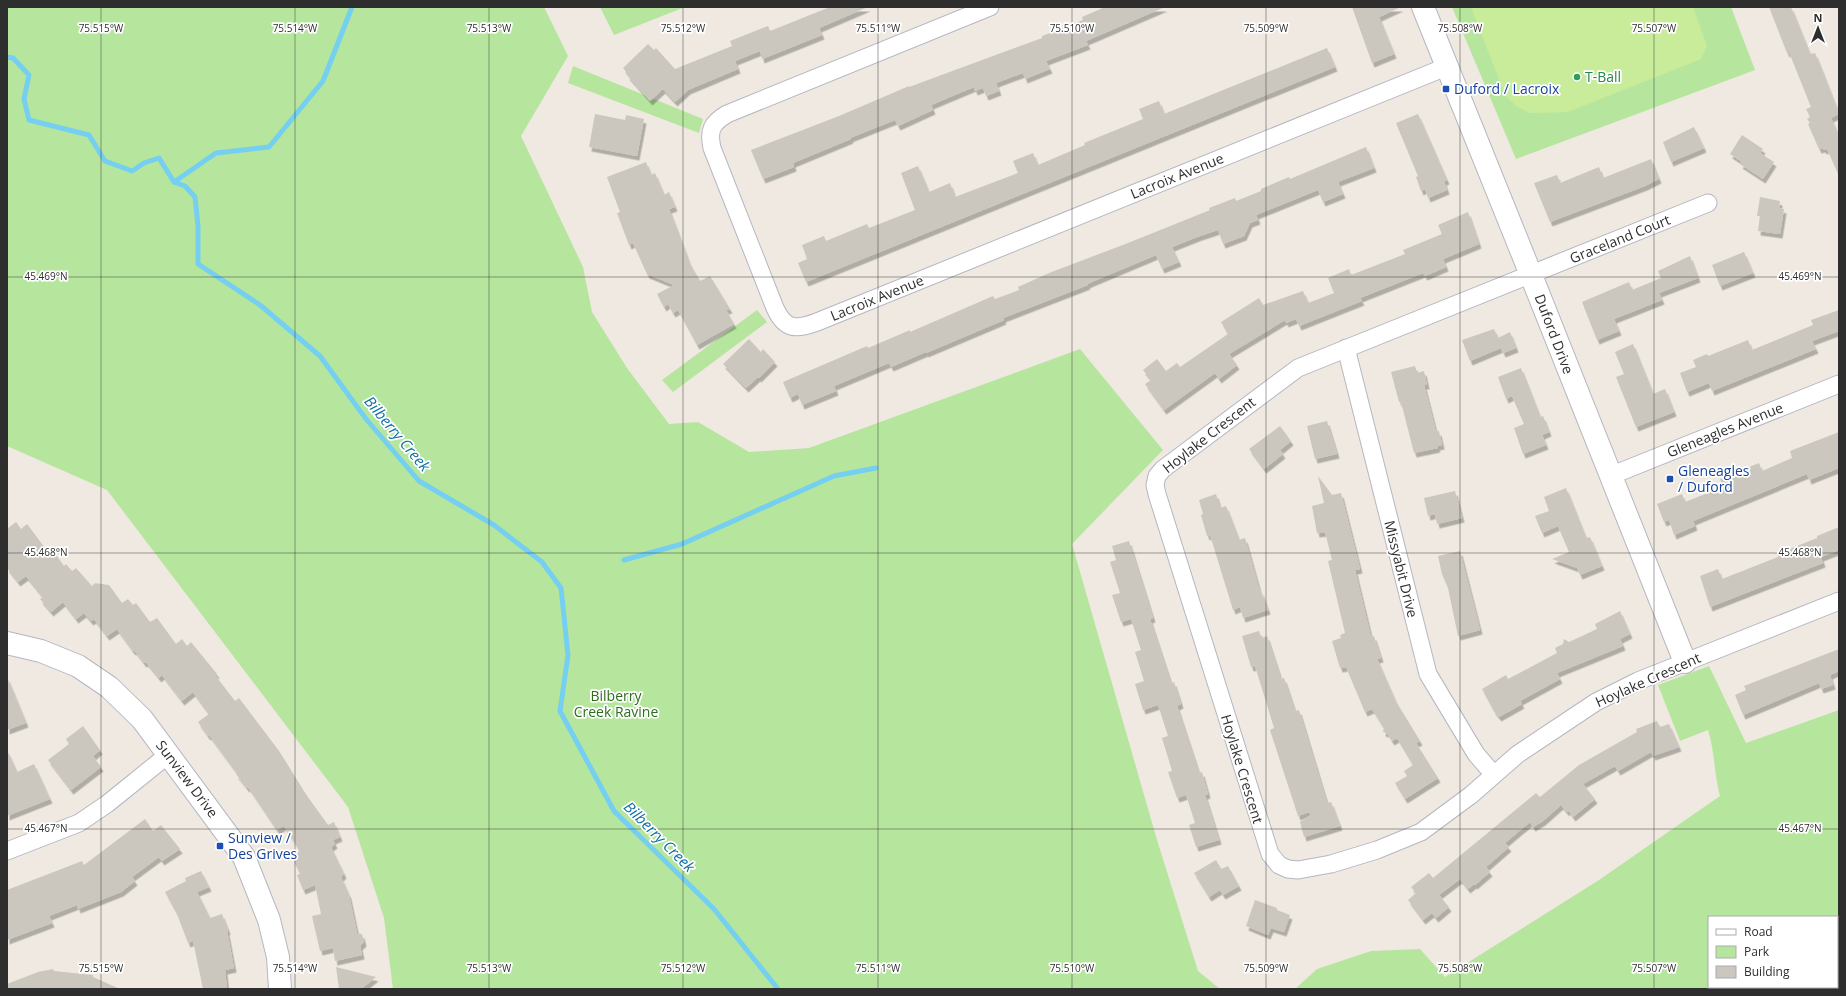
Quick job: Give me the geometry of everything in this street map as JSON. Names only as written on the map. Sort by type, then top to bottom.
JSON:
[{"type":"street","name":"Lacroix Avenue","points":[[990,7],[727,114],[717,120],[711,130],[710,139],[712,148],[775,308],[779,317],[787,324],[794,327],[802,327],[817,322],[1446,67]]},
{"type":"street","name":"Duford Drive","points":[[1422,7],[1531,275],[1685,662]]},
{"type":"street","name":"Graceland Court","points":[[1531,275],[1708,203]]},
{"type":"street","name":"Hoylake Crescent","points":[[1531,275],[1298,368],[1176,457],[1157,476],[1155,485],[1264,838],[1270,854],[1279,865],[1288,869],[1298,870],[1331,864],[1377,850],[1421,832],[1452,810],[1518,754],[1596,702],[1638,681],[1839,601]]},
{"type":"street","name":"Missyabit Drive","points":[[1346,348],[1428,674],[1476,754],[1494,775]]},
{"type":"street","name":"Gleneagles Avenue","points":[[1610,476],[1839,384]]},
{"type":"street","name":"Sunview Drive","points":[[7,643],[41,651],[78,666],[109,687],[142,719],[244,857],[269,920],[278,957],[280,989]]},
{"type":"street","points":[[7,852],[79,823],[107,804],[169,754]]},
{"type":"green space","name":"Bilberry Creek Ravine","points":[[7,7],[544,7],[568,56],[521,136],[583,267],[592,312],[627,368],[669,424],[698,422],[749,452],[809,448],[1080,349],[1163,450],[1072,544],[1157,840],[1198,971],[1220,989],[393,989],[384,918],[348,807],[107,490],[7,446]]},
{"type":"green space","points":[[600,7],[685,7],[614,35]]},
{"type":"green space","points":[[1452,7],[1731,7],[1755,70],[1516,159]]},
{"type":"green space","name":"T-Ball","points":[[1471,7],[1693,7],[1707,46],[1701,59],[1568,112],[1530,113],[1516,106],[1505,95]]},
{"type":"green space","points":[[573,66],[703,119],[699,133],[568,83]]},
{"type":"green space","points":[[757,310],[767,322],[673,392],[662,380]]},
{"type":"green space","points":[[1709,666],[1746,743],[1839,710],[1839,989],[1295,989],[1317,969],[1371,951],[1420,949],[1445,977],[1599,880],[1720,796],[1708,730],[1680,741],[1658,685]]},
{"type":"building","points":[[830,7],[868,7],[819,28],[822,35],[762,59],[760,51],[735,61],[738,69],[688,90],[675,102],[663,89],[650,101],[627,75],[628,74],[623,68],[648,44],[654,50],[656,48],[675,69],[732,46],[730,41],[768,26],[770,31]]},
{"type":"building","points":[[1105,7],[1165,7],[1086,41],[1088,45],[1046,61],[1050,69],[1025,79],[1023,73],[996,83],[999,91],[986,96],[983,88],[975,91],[974,87],[931,105],[933,110],[898,126],[895,120],[793,163],[794,167],[763,179],[751,150],[839,116],[909,86],[1042,38],[1042,36],[1083,20],[1082,17]]},
{"type":"building","points":[[1352,7],[1401,7],[1379,17],[1394,54],[1372,63]]},
{"type":"building","points":[[1769,7],[1791,7],[1810,54],[1815,53],[1839,114],[1831,118],[1839,136],[1839,176],[1827,149],[1819,149],[1808,124],[1810,123],[1807,119],[1810,117],[1806,109],[1811,107],[1789,52],[1787,53]]},
{"type":"building","points":[[1327,48],[1335,67],[806,282],[798,263],[807,259],[802,245],[824,236],[826,241],[867,224],[869,228],[915,210],[901,173],[918,166],[929,192],[950,183],[955,197],[1018,173],[1013,161],[1033,153],[1038,165],[1085,145],[1084,143],[1143,119],[1139,109],[1159,101],[1164,114]]},
{"type":"building","points":[[595,114],[625,120],[626,115],[644,119],[637,156],[589,147]]},
{"type":"building","points":[[1418,114],[1447,180],[1444,181],[1447,190],[1428,198],[1425,189],[1421,191],[1416,177],[1418,176],[1396,123]]},
{"type":"building","points":[[1694,127],[1704,148],[1671,162],[1663,142]]},
{"type":"building","points":[[1742,135],[1763,149],[1760,153],[1774,162],[1763,179],[1740,164],[1742,162],[1730,154]]},
{"type":"building","points":[[1366,147],[1374,168],[1338,182],[1343,194],[1323,202],[1318,190],[1256,215],[1258,220],[1250,223],[1244,236],[1223,244],[1218,230],[1197,237],[1172,247],[1179,262],[1162,269],[1156,255],[1087,284],[1088,285],[1003,318],[1004,320],[926,353],[891,367],[889,363],[834,386],[836,391],[802,405],[798,394],[790,398],[783,382],[867,346],[868,348],[910,330],[910,332],[993,296],[995,299],[1019,290],[1018,287],[1049,273],[1210,210],[1209,208],[1235,198],[1236,201],[1261,191],[1261,189],[1289,177],[1290,179]]},
{"type":"building","points":[[1651,159],[1659,179],[1645,186],[1550,222],[1534,183],[1557,175],[1560,183],[1599,167],[1603,178]]},
{"type":"building","points":[[646,162],[651,175],[655,173],[664,195],[669,192],[675,207],[669,209],[689,262],[700,281],[710,276],[730,309],[726,310],[734,324],[697,345],[678,310],[673,313],[668,304],[664,307],[657,294],[674,285],[647,274],[633,243],[629,245],[617,213],[620,212],[607,177]]},
{"type":"building","points":[[1760,197],[1780,201],[1779,208],[1784,209],[1780,234],[1758,231],[1760,216],[1757,216]]},
{"type":"building","points":[[1468,212],[1479,244],[1443,259],[1446,267],[1425,276],[1423,273],[1360,298],[1362,301],[1299,326],[1296,319],[1286,323],[1285,320],[1229,354],[1237,365],[1219,379],[1215,373],[1164,410],[1145,384],[1151,380],[1143,370],[1157,359],[1166,371],[1177,363],[1180,367],[1228,334],[1221,322],[1259,298],[1263,305],[1303,291],[1308,303],[1334,293],[1328,278],[1349,269],[1351,275],[1405,254],[1403,250],[1442,234],[1438,225]]},
{"type":"building","points":[[1744,252],[1753,273],[1720,286],[1712,265]]},
{"type":"building","points":[[1690,256],[1698,278],[1659,293],[1662,300],[1614,319],[1619,331],[1597,340],[1582,302],[1629,282],[1632,290],[1661,278],[1658,271]]},
{"type":"building","points":[[1839,310],[1839,331],[1812,341],[1816,349],[1712,391],[1709,383],[1687,392],[1680,373],[1696,367],[1693,360],[1707,354],[1708,356],[1748,340],[1752,350],[1813,325],[1811,320]]},
{"type":"building","points":[[1494,329],[1498,338],[1510,332],[1516,348],[1503,353],[1501,348],[1470,361],[1462,340]]},
{"type":"building","points":[[749,339],[761,352],[763,349],[775,362],[759,378],[758,377],[746,388],[723,364]]},
{"type":"building","points":[[1633,344],[1653,394],[1665,389],[1674,412],[1636,427],[1616,377],[1624,374],[1615,352]]},
{"type":"building","points":[[1415,366],[1417,373],[1424,371],[1427,385],[1424,385],[1436,432],[1439,431],[1442,445],[1437,446],[1438,448],[1414,453],[1401,402],[1399,402],[1391,372]]},
{"type":"building","points":[[1521,368],[1540,417],[1543,416],[1549,432],[1542,435],[1546,445],[1523,454],[1514,428],[1524,424],[1512,396],[1506,399],[1498,377]]},
{"type":"building","points":[[1327,421],[1337,454],[1315,459],[1307,426]]},
{"type":"building","points":[[1280,426],[1291,441],[1280,450],[1283,454],[1264,469],[1249,449]]},
{"type":"building","points":[[1839,432],[1839,468],[1809,480],[1807,474],[1693,521],[1695,526],[1674,535],[1669,520],[1664,522],[1657,504],[1682,494],[1685,502],[1723,487],[1720,479],[1759,463],[1762,471],[1792,458],[1790,451]]},
{"type":"building","points":[[1318,476],[1332,495],[1341,493],[1360,569],[1355,570],[1371,637],[1374,636],[1381,658],[1377,659],[1395,700],[1420,741],[1416,743],[1438,778],[1405,799],[1395,783],[1407,776],[1404,771],[1413,765],[1397,738],[1392,741],[1387,733],[1383,732],[1384,728],[1372,709],[1365,712],[1346,667],[1340,668],[1332,641],[1341,638],[1340,635],[1345,633],[1328,561],[1332,560],[1325,532],[1317,533],[1312,506],[1324,503]]},
{"type":"building","points":[[1566,488],[1586,538],[1590,537],[1602,566],[1580,575],[1577,568],[1552,559],[1569,552],[1558,526],[1542,533],[1535,516],[1549,511],[1544,497]]},
{"type":"building","points":[[1455,491],[1462,518],[1437,524],[1435,514],[1428,516],[1424,498]]},
{"type":"building","points":[[1216,494],[1220,508],[1226,506],[1239,540],[1245,538],[1260,592],[1261,591],[1268,610],[1243,618],[1240,607],[1233,610],[1210,535],[1207,536],[1201,515],[1203,514],[1199,500]]},
{"type":"building","points":[[16,522],[21,529],[27,524],[45,548],[51,548],[64,566],[66,564],[72,571],[76,568],[92,586],[95,583],[109,585],[122,603],[128,599],[133,605],[136,603],[150,622],[157,618],[176,644],[182,639],[187,646],[191,642],[217,674],[215,675],[235,701],[239,698],[279,751],[305,793],[328,825],[334,822],[340,837],[333,840],[335,844],[331,847],[344,874],[341,877],[349,895],[357,933],[362,934],[364,942],[360,946],[362,955],[335,961],[333,948],[320,951],[312,916],[321,914],[315,885],[303,890],[297,875],[300,874],[291,855],[300,851],[284,826],[277,830],[248,787],[247,788],[236,774],[237,773],[198,722],[209,714],[193,692],[182,701],[162,675],[159,678],[146,662],[144,663],[134,650],[133,651],[117,629],[107,636],[94,619],[91,621],[84,613],[76,619],[63,602],[51,612],[40,599],[43,597],[26,576],[18,582],[7,568],[7,529]]},
{"type":"building","points":[[1839,527],[1839,550],[1821,557],[1823,563],[1710,607],[1700,576],[1718,569],[1722,579],[1778,557],[1777,554],[1817,538],[1817,536]]},
{"type":"building","points":[[1129,541],[1153,618],[1150,619],[1171,683],[1174,682],[1181,704],[1177,706],[1199,773],[1202,772],[1208,794],[1205,795],[1219,840],[1196,847],[1189,825],[1195,823],[1186,795],[1177,798],[1168,772],[1172,771],[1162,738],[1168,736],[1158,705],[1143,710],[1135,684],[1144,681],[1135,652],[1141,650],[1131,619],[1121,622],[1112,595],[1120,593],[1110,562],[1116,560],[1112,546]]},
{"type":"building","points":[[1460,551],[1480,630],[1458,636],[1448,588],[1442,574],[1438,556]]},
{"type":"building","points":[[1620,611],[1630,634],[1620,639],[1623,646],[1557,673],[1560,679],[1520,701],[1522,704],[1499,717],[1482,689],[1506,675],[1508,679],[1557,653],[1555,648],[1563,644],[1564,639],[1569,642],[1597,629],[1595,624]]},
{"type":"building","points":[[1259,631],[1261,638],[1267,636],[1281,679],[1284,678],[1295,711],[1299,710],[1327,803],[1331,802],[1340,826],[1304,837],[1300,822],[1311,815],[1309,812],[1298,816],[1270,730],[1274,728],[1255,666],[1251,667],[1242,636]]},
{"type":"building","points":[[1839,649],[1839,671],[1830,675],[1833,685],[1821,689],[1819,683],[1743,715],[1735,695],[1746,690],[1744,686]]},
{"type":"building","points":[[7,677],[26,723],[7,730]]},
{"type":"building","points":[[1657,721],[1660,727],[1669,724],[1679,747],[1653,756],[1651,752],[1618,771],[1615,766],[1583,784],[1595,799],[1573,817],[1568,810],[1567,812],[1561,805],[1543,821],[1533,827],[1530,822],[1505,843],[1509,847],[1486,867],[1490,872],[1468,889],[1460,879],[1439,895],[1449,907],[1436,918],[1432,913],[1423,920],[1408,900],[1416,893],[1411,887],[1429,873],[1433,878],[1536,793],[1540,797],[1579,765],[1637,732],[1636,729]]},
{"type":"building","points":[[83,726],[100,750],[93,756],[101,767],[71,790],[48,760],[69,744],[66,739]]},
{"type":"building","points":[[7,750],[17,772],[34,764],[50,799],[7,816]]},
{"type":"building","points":[[145,819],[153,831],[161,825],[180,849],[162,861],[159,857],[132,877],[135,881],[121,892],[78,909],[77,905],[49,916],[52,923],[7,940],[7,890],[82,861],[84,865]]},
{"type":"building","points":[[1216,860],[1221,869],[1228,866],[1239,886],[1223,895],[1220,890],[1209,897],[1194,873]]},
{"type":"building","points":[[201,871],[209,887],[197,892],[210,918],[222,914],[228,930],[234,968],[225,970],[227,989],[203,989],[193,941],[188,943],[177,914],[165,892],[186,881],[185,878]]},
{"type":"building","points":[[1255,900],[1277,908],[1277,910],[1290,915],[1284,932],[1271,928],[1268,935],[1246,926]]},
{"type":"building","points":[[336,967],[376,977],[361,989],[339,989]]},
{"type":"building","points":[[53,969],[54,971],[93,975],[93,977],[120,989],[7,989],[7,984],[38,972]]},
{"type":"waterway","points":[[174,182],[216,153],[269,147],[323,81],[352,7]]},
{"type":"waterway","name":"Bilberry Creek","points":[[7,57],[13,58],[29,75],[24,99],[29,120],[89,135],[105,161],[132,171],[144,163],[159,158],[174,182],[185,186],[195,197],[198,226],[198,264],[260,305],[320,356],[366,419],[419,481],[494,525],[542,562],[561,588],[568,655],[560,711],[614,811],[714,909],[778,989]]},
{"type":"waterway","points":[[624,560],[682,544],[834,476],[876,468]]},
{"type":"place","name":"T-Ball","points":[[1577,77]]},
{"type":"place","name":"Duford / Lacroix","points":[[1446,89]]},
{"type":"place","name":"Gleneagles / Duford","points":[[1670,479]]},
{"type":"place","name":"Sunview / Des Grives","points":[[220,846]]}]
